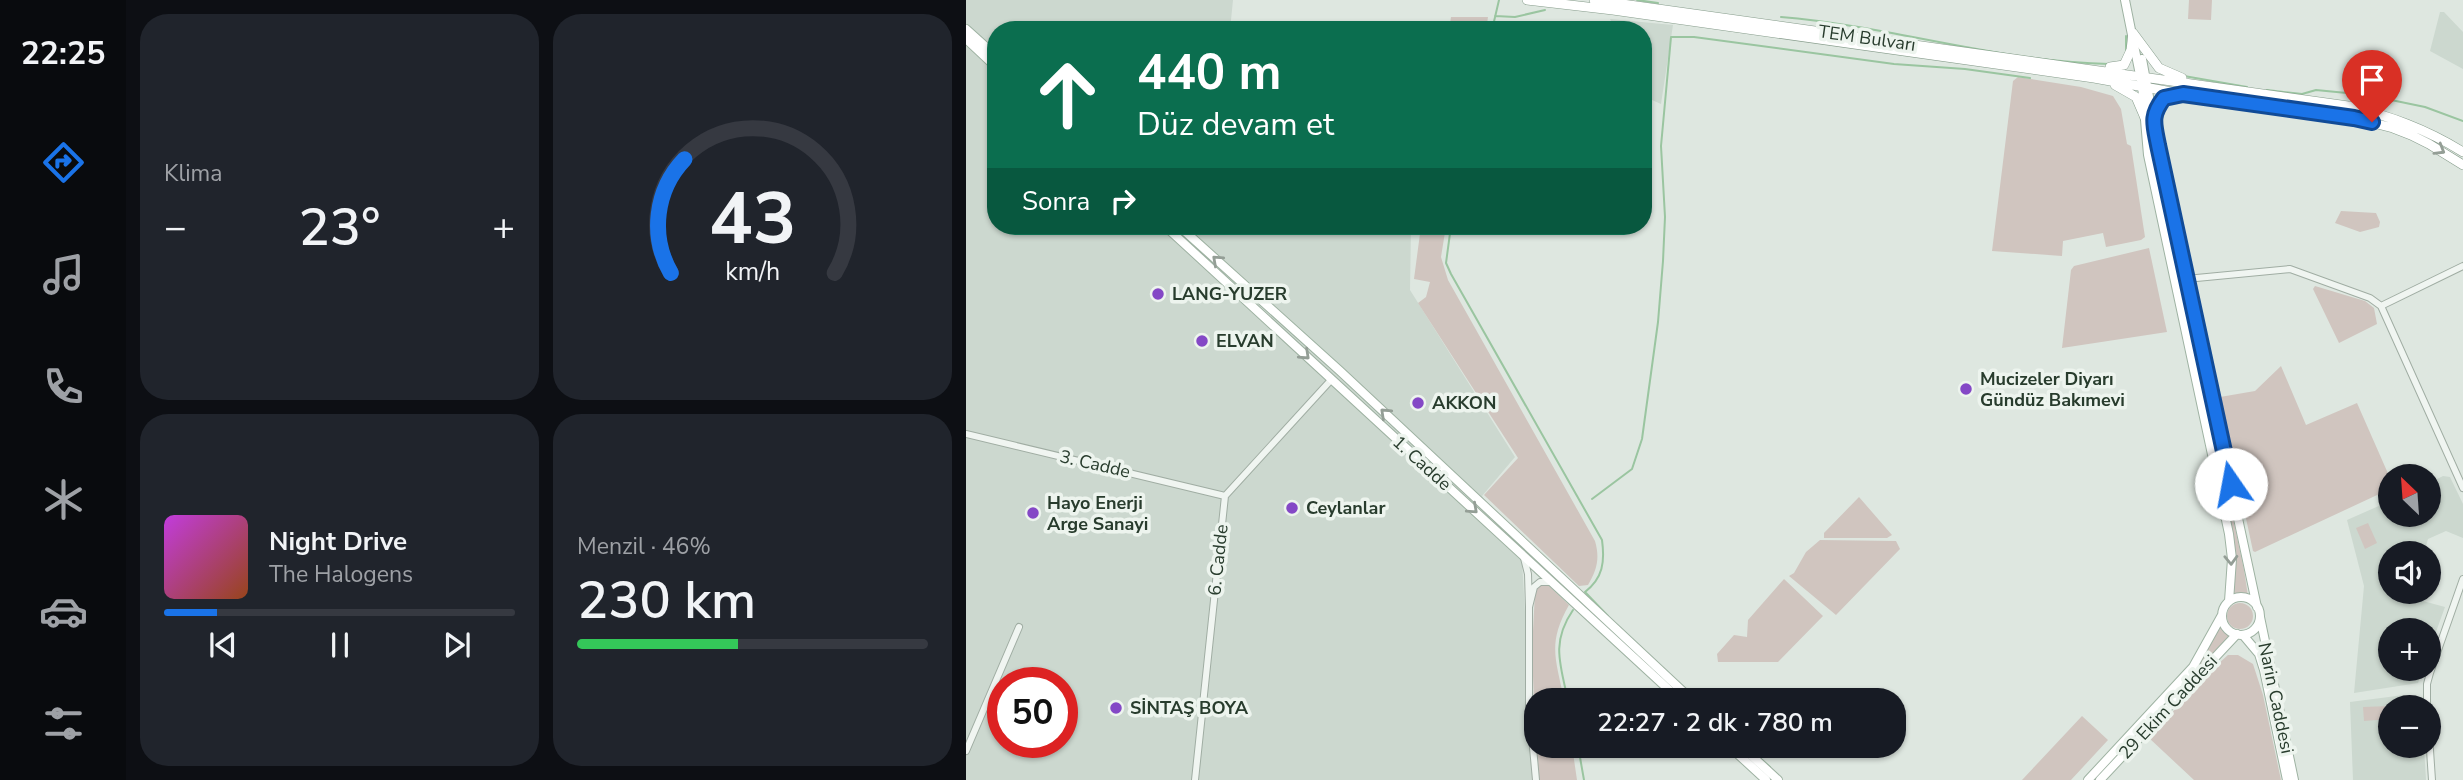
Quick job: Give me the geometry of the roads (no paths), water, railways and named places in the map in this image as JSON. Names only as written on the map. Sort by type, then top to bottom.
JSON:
[{"type":"highway","points":[[1527,0],[2094,78],[2217,88],[2348,106],[2398,118],[2437,136],[2463,152]]},
{"type":"highway","name":"TEM Bulvarı","points":[[1594,0],[2081,68],[2144,81]]},
{"type":"highway","points":[[2081,68],[2124,65],[2131,50],[2133,33]]},
{"type":"highway","points":[[2133,33],[2159,68],[2166,73],[2217,88]]},
{"type":"highway","points":[[2094,78],[2120,87],[2136,97],[2149,117],[2164,98],[2183,94]]},
{"type":"highway","points":[[2144,81],[2183,94],[2354,118],[2393,128],[2429,144],[2463,165]]},
{"type":"main road","points":[[2125,0],[2260,617],[2252,631],[2240,634],[2228,630],[2222,615],[2229,601],[2232,559],[2229,534],[2147,150],[2149,117]]},
{"type":"main road","points":[[966,29],[987,48]]},
{"type":"main road","points":[[966,39],[987,59]]},
{"type":"main road","name":"1. Cadde","points":[[1175,235],[1552,582],[1576,598]]},
{"type":"main road","name":"1. Cadde","points":[[1189,235],[1340,371],[1576,598],[1678,688]]},
{"type":"main road","points":[[2229,601],[2244,597],[2258,607]]},
{"type":"main road","name":"1. Cadde","points":[[1588,609],[1668,688]]},
{"type":"main road","name":"29 Ekim Caddesi","points":[[2088,780],[2193,667],[2222,615]]},
{"type":"main road","name":"Narin Caddesi","points":[[2260,617],[2294,780]]},
{"type":"main road","name":"29 Ekim Caddesi","points":[[2100,780],[2240,634]]},
{"type":"main road","name":"Narin Caddesi","points":[[2240,634],[2259,654],[2287,780]]},
{"type":"main road","points":[[1742,758],[1766,780]]},
{"type":"main road","points":[[1754,758],[1778,780]]},
{"type":"street","points":[[2147,150],[2158,147]]},
{"type":"street","points":[[2381,306],[2463,266]]},
{"type":"street","points":[[2186,279],[2290,269],[2370,298],[2381,306],[2463,488]]},
{"type":"street","points":[[1225,496],[1331,380]]},
{"type":"street","name":"3. Cadde","points":[[966,433],[1225,496]]},
{"type":"street","name":"6. Cadde","points":[[1195,780],[1225,496]]},
{"type":"street","points":[[1524,556],[1528,574],[1529,704],[1536,780]]},
{"type":"street","points":[[2427,695],[2427,684],[2460,598],[2463,579]]},
{"type":"street","points":[[1529,607],[1534,587],[1540,582],[1552,582]]},
{"type":"street","points":[[966,751],[1019,627]]},
{"type":"street","points":[[2431,758],[2432,780]]},
{"type":"waterway","points":[[1494,21],[1499,0]]},
{"type":"waterway","points":[[1637,0],[1658,3]]},
{"type":"waterway","points":[[1495,16],[1515,17],[1545,10]]},
{"type":"waterway","points":[[1781,17],[1863,28],[2026,57],[2109,64]]},
{"type":"waterway","points":[[2126,36],[2126,53]]},
{"type":"waterway","points":[[1592,499],[1632,469],[1642,439],[1658,322],[1663,261],[1665,217],[1661,146],[1671,37],[1694,37],[1894,64],[1965,69],[2030,78]]},
{"type":"waterway","points":[[2184,76],[2247,87]]},
{"type":"waterway","points":[[2267,90],[2302,94],[2316,90],[2367,95],[2425,107],[2463,121]]},
{"type":"waterway","points":[[1450,235],[1446,263],[1451,274],[1602,540],[1601,569],[1596,581],[1585,592],[1608,616]]},
{"type":"waterway","points":[[1565,688],[1559,653],[1562,632],[1573,610]]},
{"type":"waterway","points":[[1580,758],[1584,780]]},
{"type":"waterway","points":[[1760,758],[1770,767]]},
{"type":"place","name":"LANG-YUZER","points":[[1158,294]]},
{"type":"place","name":"ELVAN","points":[[1202,341]]},
{"type":"place","name":"Mucizeler Diyarı Gündüz Bakımevi","points":[[1966,389]]},
{"type":"place","name":"AKKON","points":[[1418,403]]},
{"type":"place","name":"Ceylanlar","points":[[1292,508]]},
{"type":"place","name":"Hayo Enerji Arge Sanayi","points":[[1033,513]]},
{"type":"place","name":"SİNTAŞ BOYA","points":[[1116,708]]}]
